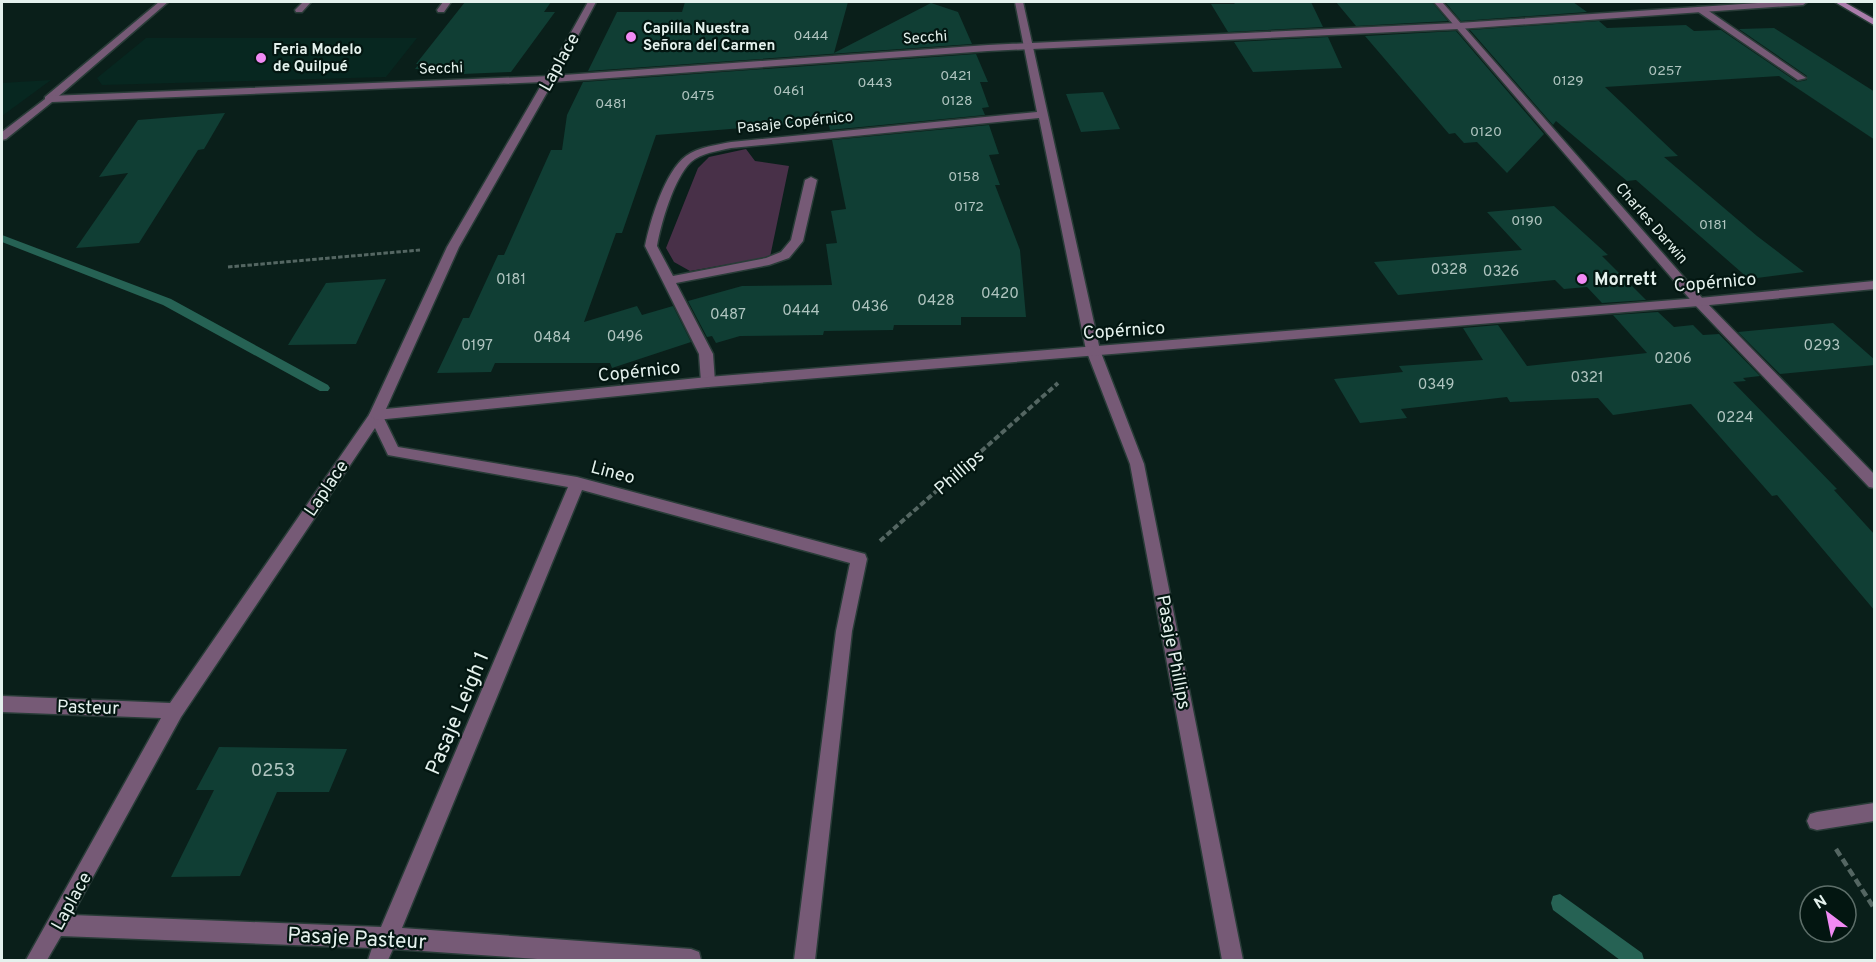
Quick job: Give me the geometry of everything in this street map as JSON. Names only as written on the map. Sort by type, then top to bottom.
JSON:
[{"type":"main road","points":[[1839,2],[1875,22]]},
{"type":"street","points":[[2,137],[164,2]]},
{"type":"street","points":[[299,10],[308,2]]},
{"type":"street","points":[[441,10],[447,2]]},
{"type":"street","name":"Laplace","points":[[36,960],[175,711],[376,415],[453,247],[592,2]]},
{"type":"street","points":[[1019,2],[1093,350]]},
{"type":"street","name":"Charles Darwin","points":[[1438,2],[1699,302],[1875,483]]},
{"type":"street","name":"Secchi","points":[[49,99],[550,79],[1028,45],[1458,26],[1803,2]]},
{"type":"street","points":[[1700,9],[1801,78]]},
{"type":"street","name":"Pasaje Copérnico","points":[[708,382],[706,354],[651,246],[653,234],[679,169],[687,160],[699,153],[731,145],[1043,115]]},
{"type":"street","points":[[669,281],[769,261],[785,255],[797,241],[811,180]]},
{"type":"street","name":"Copérnico","points":[[376,415],[708,382],[1699,302],[1875,285]]},
{"type":"street","name":"Pasaje Phillips","points":[[1093,350],[1137,464],[1233,960]]},
{"type":"street","name":"Lineo","points":[[376,415],[393,451],[577,483],[859,559]]},
{"type":"street","name":"Pasaje Leigh 1","points":[[378,960],[577,483]]},
{"type":"street","points":[[805,960],[844,631],[859,559]]},
{"type":"street","name":"Pasteur","points":[[2,704],[175,711]]},
{"type":"street","points":[[1817,821],[1875,812]]},
{"type":"street","name":"Pasaje Pasteur","points":[[57,926],[388,938],[691,960]]},
{"type":"path","points":[[228,267],[453,247]]},
{"type":"path","name":"Phillips","points":[[859,559],[1034,406],[1093,350]]},
{"type":"path","points":[[1817,821],[1875,908]]},
{"type":"shaded area","name":"Feria Modelo de Quilpué","points":[[146,38],[417,38],[386,77],[102,85],[97,78]]},
{"type":"shaded area","points":[[51,80],[2,116],[2,83]]},
{"type":"shaded area","points":[[746,149],[755,161],[789,166],[770,257],[690,271],[674,262],[666,248],[698,168],[709,157]]},
{"type":"building","points":[[465,2],[551,2],[544,12],[555,12],[511,72],[462,74],[465,70],[415,69],[419,64],[416,64]]},
{"type":"building","points":[[685,2],[848,2],[834,53],[931,3],[958,12],[972,44],[588,71],[617,12],[682,12]]},
{"type":"building","points":[[1233,2],[1311,2],[1323,27],[1228,32],[1211,4],[1235,4]]},
{"type":"building","points":[[1336,2],[1432,2],[1448,21],[1356,26]]},
{"type":"building","points":[[1445,2],[1573,2],[1587,12],[1461,21]]},
{"type":"building","points":[[1599,21],[1607,28],[1686,25],[1694,31],[1721,30],[1797,82],[1807,80],[1807,76],[1739,29],[1774,28],[1875,92],[1875,140],[1779,76],[1605,87],[1678,156],[1664,157],[1757,236],[1804,272],[1749,279],[1636,180],[1627,181],[1556,121],[1553,125],[1470,30]]},
{"type":"building","points":[[1456,31],[1544,134],[1507,173],[1477,142],[1464,143],[1455,133],[1449,134],[1365,36]]},
{"type":"building","points":[[1328,37],[1342,68],[1253,72],[1234,42]]},
{"type":"building","points":[[976,54],[988,82],[980,82],[989,107],[982,108],[985,115],[830,130],[828,121],[656,135],[622,233],[616,233],[584,322],[637,306],[642,315],[673,306],[691,342],[612,368],[610,363],[495,363],[491,372],[437,373],[463,318],[469,318],[498,255],[504,255],[551,150],[562,150],[567,115],[583,82]]},
{"type":"building","points":[[1103,92],[1120,129],[1081,132],[1066,94]]},
{"type":"building","points":[[225,113],[204,149],[198,150],[139,243],[76,248],[128,173],[99,177],[138,120]]},
{"type":"building","points":[[989,125],[999,154],[989,155],[1000,185],[995,185],[1020,250],[1026,317],[961,317],[961,325],[894,325],[893,330],[824,331],[823,335],[740,336],[716,343],[712,336],[707,337],[688,301],[742,286],[832,285],[826,244],[837,243],[831,211],[846,209],[832,140]]},
{"type":"building","points":[[1554,206],[1608,255],[1602,256],[1646,300],[1602,303],[1587,287],[1564,289],[1555,280],[1398,295],[1374,262],[1522,250],[1487,212]]},
{"type":"building","points":[[386,279],[356,344],[288,345],[326,283]]},
{"type":"building","points":[[1658,312],[1674,327],[1693,325],[1703,335],[1719,334],[1760,376],[1743,378],[1746,381],[1733,382],[1837,489],[1834,490],[1875,535],[1875,611],[1777,495],[1772,496],[1691,404],[1613,415],[1598,398],[1510,402],[1507,397],[1401,409],[1407,418],[1360,423],[1334,379],[1403,372],[1399,366],[1483,360],[1463,328],[1498,325],[1527,366],[1647,353],[1613,315]]},
{"type":"building","points":[[1833,323],[1875,360],[1875,365],[1780,374],[1738,332]]},
{"type":"building","points":[[219,747],[347,749],[329,792],[277,792],[240,876],[171,877],[214,790],[196,790]]},
{"type":"waterway","points":[[2,238],[167,302],[324,388]]},
{"type":"waterway","points":[[1560,903],[1635,960]]},
{"type":"place","name":"Capilla Nuestra Señora del Carmen","points":[[631,37]]},
{"type":"place","name":"Feria Modelo de Quilpué","points":[[261,58]]},
{"type":"place","name":"Morrett","points":[[1582,279]]}]
